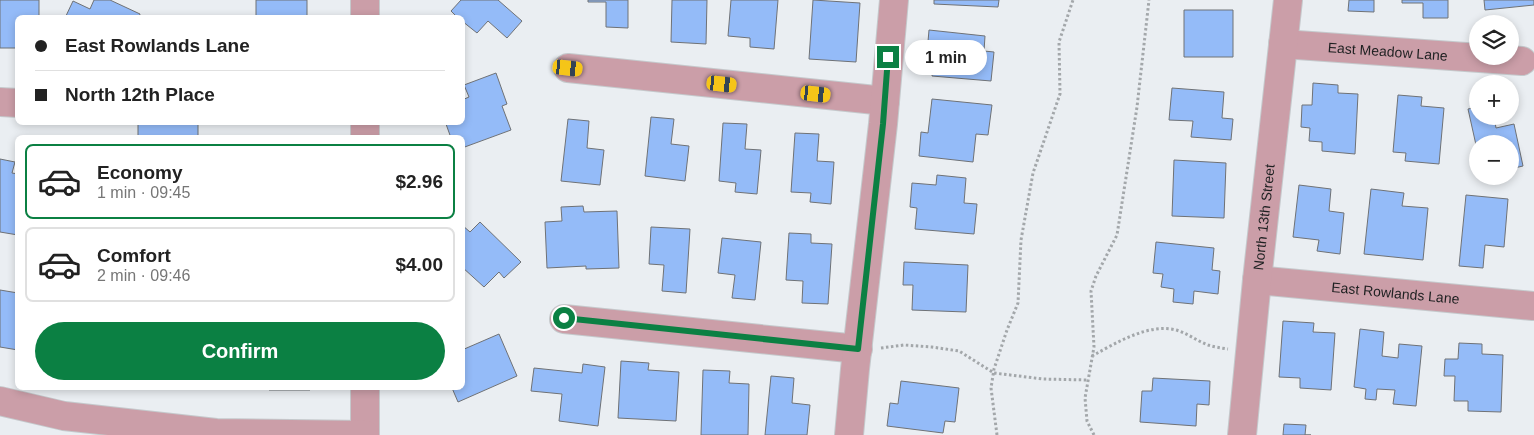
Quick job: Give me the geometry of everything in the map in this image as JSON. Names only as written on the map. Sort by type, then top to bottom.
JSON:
[{"type":"street","points":[[365,0],[365,15]]},
{"type":"street","points":[[849,435],[867,349],[894,0]]},
{"type":"street","name":"North 13th Street","points":[[1242,435],[1288,0]]},
{"type":"street","name":"East Meadow Lane","points":[[1283,44],[1522,61]]},
{"type":"street","points":[[568,68],[885,101]]},
{"type":"street","points":[[0,102],[15,103]]},
{"type":"street","name":"East Rowlands Lane","points":[[1257,280],[1533,306]]},
{"type":"street","points":[[564,318],[867,349]]},
{"type":"street","points":[[0,401],[64,416],[216,433],[366,435],[365,390]]},
{"type":"path","points":[[997,435],[991,388],[1007,330],[1018,303],[1021,240],[1032,173],[1060,94],[1059,42],[1073,0]]},
{"type":"path","points":[[1094,435],[1088,421],[1085,398],[1094,347],[1091,291],[1096,276],[1117,235],[1137,107],[1148,0]]},
{"type":"path","points":[[1092,356],[1114,344],[1142,333],[1164,329],[1177,330],[1209,345],[1231,350]]},
{"type":"path","points":[[867,349],[904,344],[932,347],[958,351],[994,373],[1042,379],[1088,380]]},
{"type":"building","points":[[0,0],[39,0],[39,15],[15,15],[15,48],[0,48]]},
{"type":"building","points":[[94,0],[110,0],[140,14],[66,15],[73,1],[90,9]]},
{"type":"building","points":[[256,0],[307,0],[307,15],[256,15]]},
{"type":"building","points":[[461,0],[498,0],[522,21],[507,38],[488,21],[477,33],[465,23],[465,15],[455,15],[451,11]]},
{"type":"building","points":[[588,0],[628,0],[628,28],[606,27],[606,2],[588,2]]},
{"type":"building","points":[[672,0],[707,0],[706,44],[671,42]]},
{"type":"building","points":[[731,0],[778,0],[774,49],[750,47],[750,38],[728,36]]},
{"type":"building","points":[[813,0],[860,3],[856,62],[809,59]]},
{"type":"building","points":[[934,0],[999,0],[998,7],[934,4]]},
{"type":"building","points":[[1349,0],[1374,0],[1374,12],[1348,11]]},
{"type":"building","points":[[1402,0],[1448,0],[1448,18],[1423,18],[1423,3],[1402,3]]},
{"type":"building","points":[[1484,0],[1534,0],[1534,5],[1485,10]]},
{"type":"building","points":[[1184,10],[1233,10],[1233,57],[1184,57]]},
{"type":"building","points":[[929,30],[985,36],[984,51],[994,52],[991,81],[932,76],[934,54],[927,53]]},
{"type":"building","points":[[496,73],[507,104],[502,106],[511,130],[465,147],[465,135],[450,135],[446,125],[465,125],[465,99],[469,97],[465,85]]},
{"type":"building","points":[[1313,83],[1338,85],[1338,93],[1358,94],[1355,154],[1322,151],[1322,142],[1309,141],[1310,128],[1301,127],[1302,105],[1312,105]]},
{"type":"building","points":[[1172,88],[1224,92],[1222,118],[1233,119],[1231,140],[1191,137],[1193,121],[1169,120]]},
{"type":"building","points":[[1398,95],[1422,97],[1421,106],[1444,108],[1439,164],[1405,161],[1406,153],[1393,152]]},
{"type":"building","points":[[932,99],[992,105],[988,135],[976,134],[973,162],[919,156],[921,132],[928,133]]},
{"type":"building","points":[[651,117],[674,119],[671,144],[689,146],[685,181],[645,176]]},
{"type":"building","points":[[568,119],[589,121],[587,148],[604,150],[600,185],[561,181]]},
{"type":"building","points":[[723,123],[747,124],[745,149],[761,150],[757,194],[735,192],[736,183],[719,181]]},
{"type":"building","points":[[138,125],[198,125],[198,135],[138,135]]},
{"type":"building","points":[[1472,125],[1496,125],[1496,128],[1514,125],[1516,135],[1474,135]]},
{"type":"building","points":[[795,133],[819,134],[817,161],[834,162],[831,204],[810,202],[811,193],[791,192]]},
{"type":"building","points":[[1519,147],[1523,166],[1519,167]]},
{"type":"building","points":[[0,159],[15,162],[12,173],[15,174],[15,234],[0,232]]},
{"type":"building","points":[[1174,160],[1226,163],[1224,218],[1172,216]]},
{"type":"building","points":[[937,175],[966,178],[964,203],[977,204],[974,234],[915,229],[917,208],[910,207],[912,183],[936,185]]},
{"type":"building","points":[[1299,185],[1331,189],[1329,211],[1344,213],[1340,254],[1317,251],[1319,240],[1293,237]]},
{"type":"building","points":[[1371,189],[1404,193],[1402,206],[1428,208],[1423,260],[1364,254]]},
{"type":"building","points":[[1466,195],[1508,199],[1504,247],[1485,245],[1483,268],[1459,266]]},
{"type":"building","points":[[583,206],[584,212],[617,211],[619,268],[586,269],[586,266],[547,268],[545,222],[562,221],[561,207]]},
{"type":"building","points":[[480,222],[521,262],[504,278],[499,272],[484,287],[465,270],[465,228],[470,232]]},
{"type":"building","points":[[651,227],[690,229],[686,293],[662,291],[664,265],[649,264]]},
{"type":"building","points":[[789,233],[811,234],[811,243],[832,244],[828,304],[802,303],[803,281],[786,280]]},
{"type":"building","points":[[722,238],[761,242],[755,300],[732,298],[735,275],[718,273]]},
{"type":"building","points":[[1156,242],[1214,248],[1212,270],[1220,271],[1218,294],[1194,291],[1193,304],[1173,302],[1174,289],[1161,287],[1163,274],[1153,273]]},
{"type":"building","points":[[904,262],[968,265],[966,312],[912,310],[913,285],[903,285]]},
{"type":"building","points":[[0,290],[15,292],[15,350],[0,347]]},
{"type":"building","points":[[1283,321],[1314,323],[1313,332],[1335,333],[1331,390],[1300,388],[1300,378],[1279,377]]},
{"type":"building","points":[[1360,329],[1384,332],[1382,356],[1398,358],[1399,344],[1422,346],[1416,406],[1393,404],[1395,390],[1377,389],[1376,400],[1365,399],[1366,389],[1354,387]]},
{"type":"building","points":[[499,334],[517,376],[458,402],[453,390],[465,390],[465,349]]},
{"type":"building","points":[[1459,343],[1482,344],[1482,354],[1503,355],[1501,412],[1468,411],[1468,401],[1454,401],[1455,376],[1444,376],[1445,359],[1458,359]]},
{"type":"building","points":[[621,361],[649,363],[648,370],[679,372],[676,421],[618,418]]},
{"type":"building","points":[[583,364],[605,367],[598,426],[559,421],[562,394],[531,391],[534,368],[582,373]]},
{"type":"building","points":[[703,370],[730,371],[729,383],[749,384],[748,435],[701,435]]},
{"type":"building","points":[[771,376],[794,378],[792,403],[810,405],[807,435],[765,435]]},
{"type":"building","points":[[1153,378],[1210,381],[1209,405],[1197,404],[1196,426],[1140,422],[1142,391],[1152,391]]},
{"type":"building","points":[[901,381],[959,388],[955,422],[945,421],[943,433],[887,426],[890,403],[898,404]]},
{"type":"building","points":[[1284,424],[1306,425],[1305,435],[1283,435]]},
{"type":"route","points":[[564,318],[858,349],[883,124],[888,57]]}]
